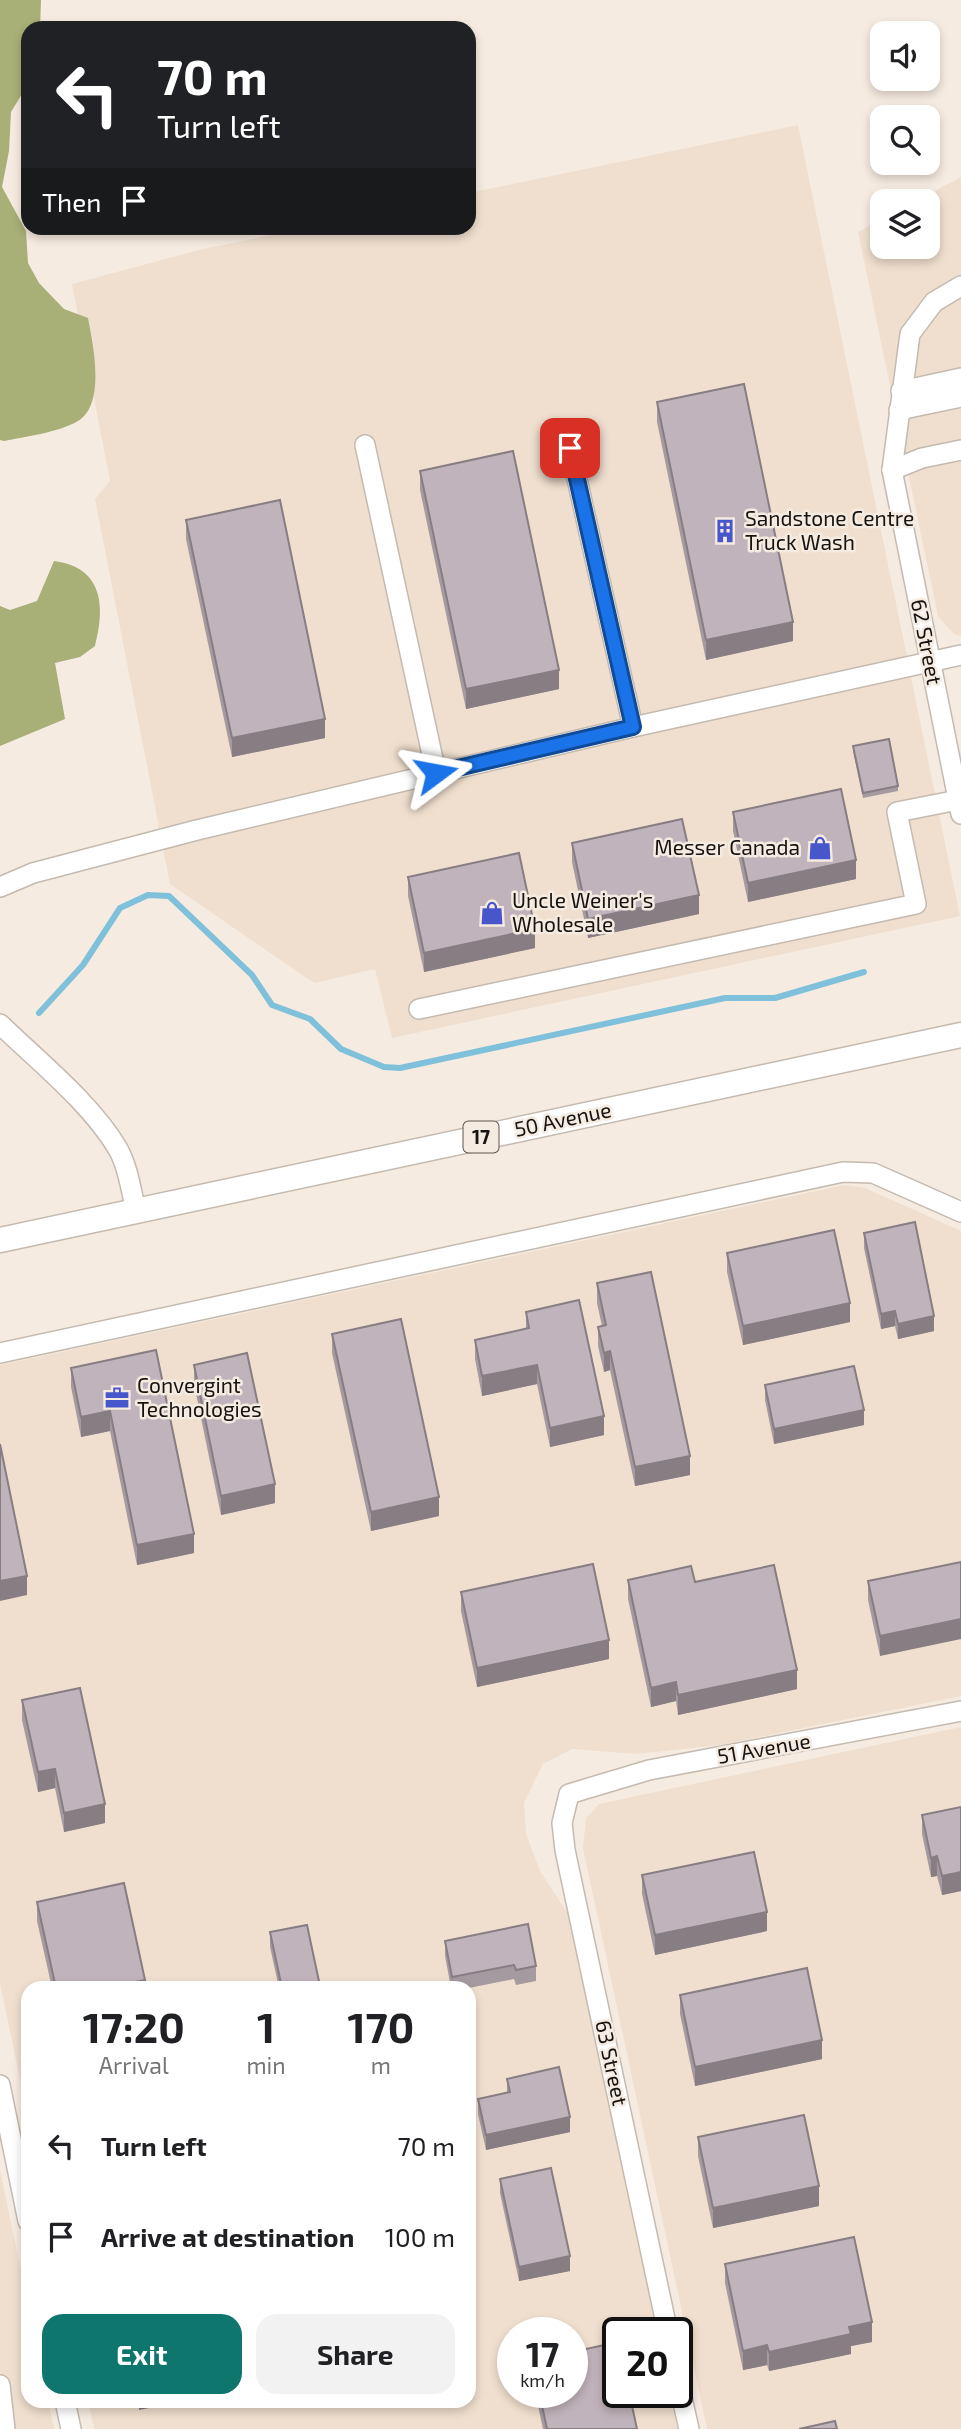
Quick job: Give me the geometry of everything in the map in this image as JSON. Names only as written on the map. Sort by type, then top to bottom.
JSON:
[{"type":"main road","name":"50 Avenue","points":[[0,1240],[961,1035]]},
{"type":"street","name":"62 Street","points":[[960,807],[892,470],[910,334],[934,302],[961,286]]},
{"type":"street","points":[[900,400],[961,378]]},
{"type":"street","points":[[900,400],[961,397]]},
{"type":"street","points":[[365,445],[436,773]]},
{"type":"street","points":[[570,448],[633,727]]},
{"type":"street","points":[[892,470],[922,458],[961,450]]},
{"type":"street","points":[[0,887],[69,862],[436,773],[961,655]]},
{"type":"street","points":[[419,1009],[916,904],[897,812],[960,807]]},
{"type":"street","points":[[0,1024],[109,1136],[126,1168],[135,1211]]},
{"type":"street","points":[[0,1353],[843,1172],[873,1173],[961,1212]]},
{"type":"street","name":"51 Avenue","points":[[569,1794],[649,1770],[961,1711]]},
{"type":"street","name":"63 Street","points":[[569,1794],[562,1823],[565,1850],[665,2317]]},
{"type":"street","points":[[0,2085],[21,2187]]},
{"type":"street","points":[[0,2385],[5,2429]]},
{"type":"street","points":[[66,2408],[71,2429]]},
{"type":"street","points":[[684,2408],[689,2429]]},
{"type":"shaded area","points":[[798,125],[960,916],[392,1038],[375,969],[314,983],[170,884],[95,499],[110,481],[72,284],[203,249],[272,235],[476,235],[476,192]]},
{"type":"shaded area","points":[[961,177],[961,636],[954,634],[938,616],[858,232],[870,226],[870,259],[940,259],[938,189]]},
{"type":"shaded area","points":[[844,1185],[865,1188],[961,1231],[961,1696],[720,1745],[637,1754],[572,1749],[543,1764],[524,1803],[526,1834],[540,1871],[570,1917],[654,2317],[602,2317],[602,2408],[672,2408],[677,2429],[94,2429],[90,2408],[476,2408],[476,1981],[21,1981],[21,2084],[0,1984],[0,1365]]},
{"type":"shaded area","points":[[961,1727],[961,2429],[707,2429],[693,2363],[693,2317],[683,2317],[583,1848],[586,1818],[599,1804]]},
{"type":"shaded area","points":[[0,2170],[21,2270],[21,2408],[50,2408],[54,2429],[0,2429]]},
{"type":"green space","points":[[0,0],[41,0],[40,21],[21,21],[21,96],[11,112],[9,151],[2,187],[21,222],[21,235],[26,235],[28,263],[39,283],[64,309],[88,318],[95,388],[87,413],[78,421],[52,431],[0,440]]},
{"type":"green space","points":[[54,561],[82,571],[97,590],[100,616],[95,646],[80,657],[55,663],[65,719],[0,746],[0,606],[10,610],[37,601]]},
{"type":"building","name":"Sandstone Centre Truck Wash","points":[[744,384],[793,622],[706,640],[657,402]]},
{"type":"building","points":[[513,451],[559,670],[466,689],[420,471]]},
{"type":"building","points":[[280,500],[325,719],[232,738],[186,520]]},
{"type":"building","points":[[889,739],[898,786],[863,793],[853,746]]},
{"type":"building","points":[[841,789],[856,860],[748,883],[733,812]]},
{"type":"building","points":[[682,819],[699,895],[588,919],[572,843]]},
{"type":"building","points":[[519,853],[535,929],[424,953],[408,877]]},
{"type":"building","points":[[915,1222],[934,1316],[898,1324],[895,1311],[881,1314],[864,1233]]},
{"type":"building","points":[[834,1230],[850,1303],[743,1326],[727,1253]]},
{"type":"building","points":[[651,1272],[690,1456],[635,1467],[610,1351],[604,1353],[598,1327],[606,1325],[597,1283]]},
{"type":"building","points":[[579,1300],[604,1416],[550,1428],[537,1365],[482,1376],[475,1340],[529,1328],[526,1312]]},
{"type":"building","points":[[401,1319],[439,1497],[371,1512],[332,1334]]},
{"type":"building","points":[[156,1350],[194,1534],[137,1545],[110,1411],[81,1417],[71,1368]]},
{"type":"building","points":[[247,1353],[275,1484],[221,1496],[194,1365]]},
{"type":"building","points":[[854,1366],[864,1410],[774,1429],[765,1385]]},
{"type":"building","points":[[0,1444],[27,1576],[0,1581]]},
{"type":"building","points":[[961,1562],[961,1619],[880,1636],[868,1581]]},
{"type":"building","points":[[593,1564],[609,1640],[477,1668],[461,1592]]},
{"type":"building","points":[[774,1565],[797,1670],[678,1695],[676,1682],[651,1688],[628,1580],[691,1566],[695,1582]]},
{"type":"building","points":[[80,1688],[105,1804],[64,1813],[55,1769],[38,1772],[22,1700]]},
{"type":"building","points":[[961,1807],[961,1872],[942,1876],[937,1856],[931,1858],[922,1815]]},
{"type":"building","points":[[754,1852],[767,1912],[655,1935],[642,1875]]},
{"type":"building","points":[[124,1883],[145,1980],[54,1981],[37,1902]]},
{"type":"building","points":[[528,1924],[536,1966],[516,1970],[514,1965],[452,1977],[445,1941]]},
{"type":"building","points":[[307,1925],[319,1981],[280,1981],[270,1932]]},
{"type":"building","points":[[807,1968],[822,2040],[695,2067],[680,1995]]},
{"type":"building","points":[[559,2067],[570,2117],[486,2135],[478,2099],[510,2092],[507,2079]]},
{"type":"building","points":[[804,2115],[819,2186],[713,2208],[698,2137]]},
{"type":"building","points":[[551,2168],[570,2256],[519,2267],[500,2179]]},
{"type":"building","points":[[854,2237],[872,2322],[849,2327],[851,2334],[769,2352],[767,2345],[743,2351],[725,2264]]},
{"type":"building","points":[[602,2345],[602,2408],[632,2408],[637,2429],[547,2429],[542,2408],[588,2408],[588,2349]]},
{"type":"building","points":[[835,2421],[837,2429],[799,2429]]},
{"type":"waterway","points":[[39,1013],[83,965],[120,908],[148,895],[169,896],[252,975],[272,1005],[310,1019],[341,1049],[384,1067],[400,1068],[725,998],[775,998],[864,972]]},
{"type":"place","name":"Sandstone Centre Truck Wash","points":[[725,531]]},
{"type":"place","name":"Messer Canada","points":[[820,848]]},
{"type":"place","name":"Uncle Weiner's Wholesale","points":[[492,913]]},
{"type":"place","name":"Convergint Technologies","points":[[117,1398]]},
{"type":"route","points":[[436,773],[633,727],[570,448]]}]
